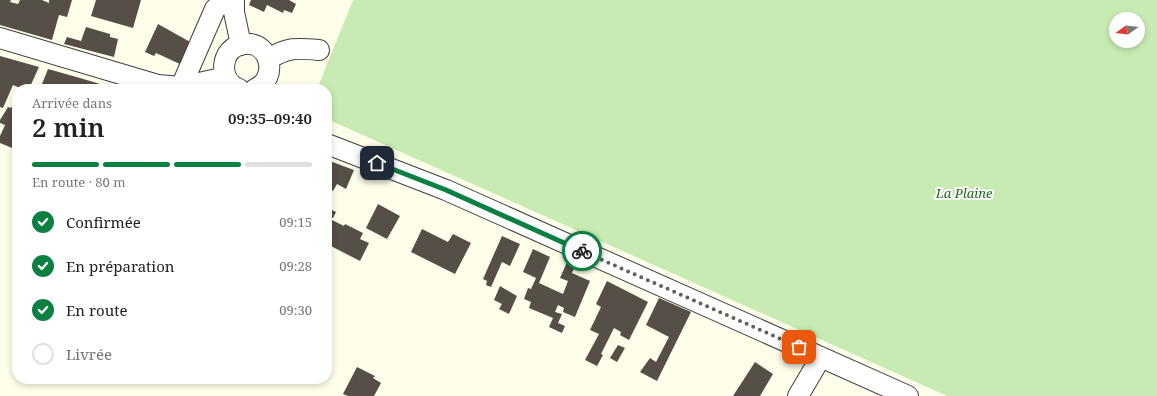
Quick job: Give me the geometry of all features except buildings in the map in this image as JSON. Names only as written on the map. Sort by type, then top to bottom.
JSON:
[{"type":"street","points":[[184,84],[215,9],[225,0]]},
{"type":"street","points":[[234,0],[234,12],[241,45]]},
{"type":"street","points":[[0,38],[155,84]]},
{"type":"street","points":[[223,84],[233,83],[224,70],[227,56],[232,50],[241,45],[252,45],[259,47],[265,52],[269,59],[271,66],[270,74],[263,84]]},
{"type":"street","points":[[269,59],[280,51],[289,48],[319,50]]},
{"type":"street","points":[[332,146],[446,190],[908,396]]},
{"type":"street","points":[[798,396],[820,357]]},
{"type":"green space","name":"La Plaine","points":[[353,0],[1157,0],[1157,396],[947,396],[332,121],[332,84],[319,84]]},
{"type":"way so far","points":[[582,251],[799,347]]},
{"type":"route","points":[[377,163],[446,190],[582,251]]}]
